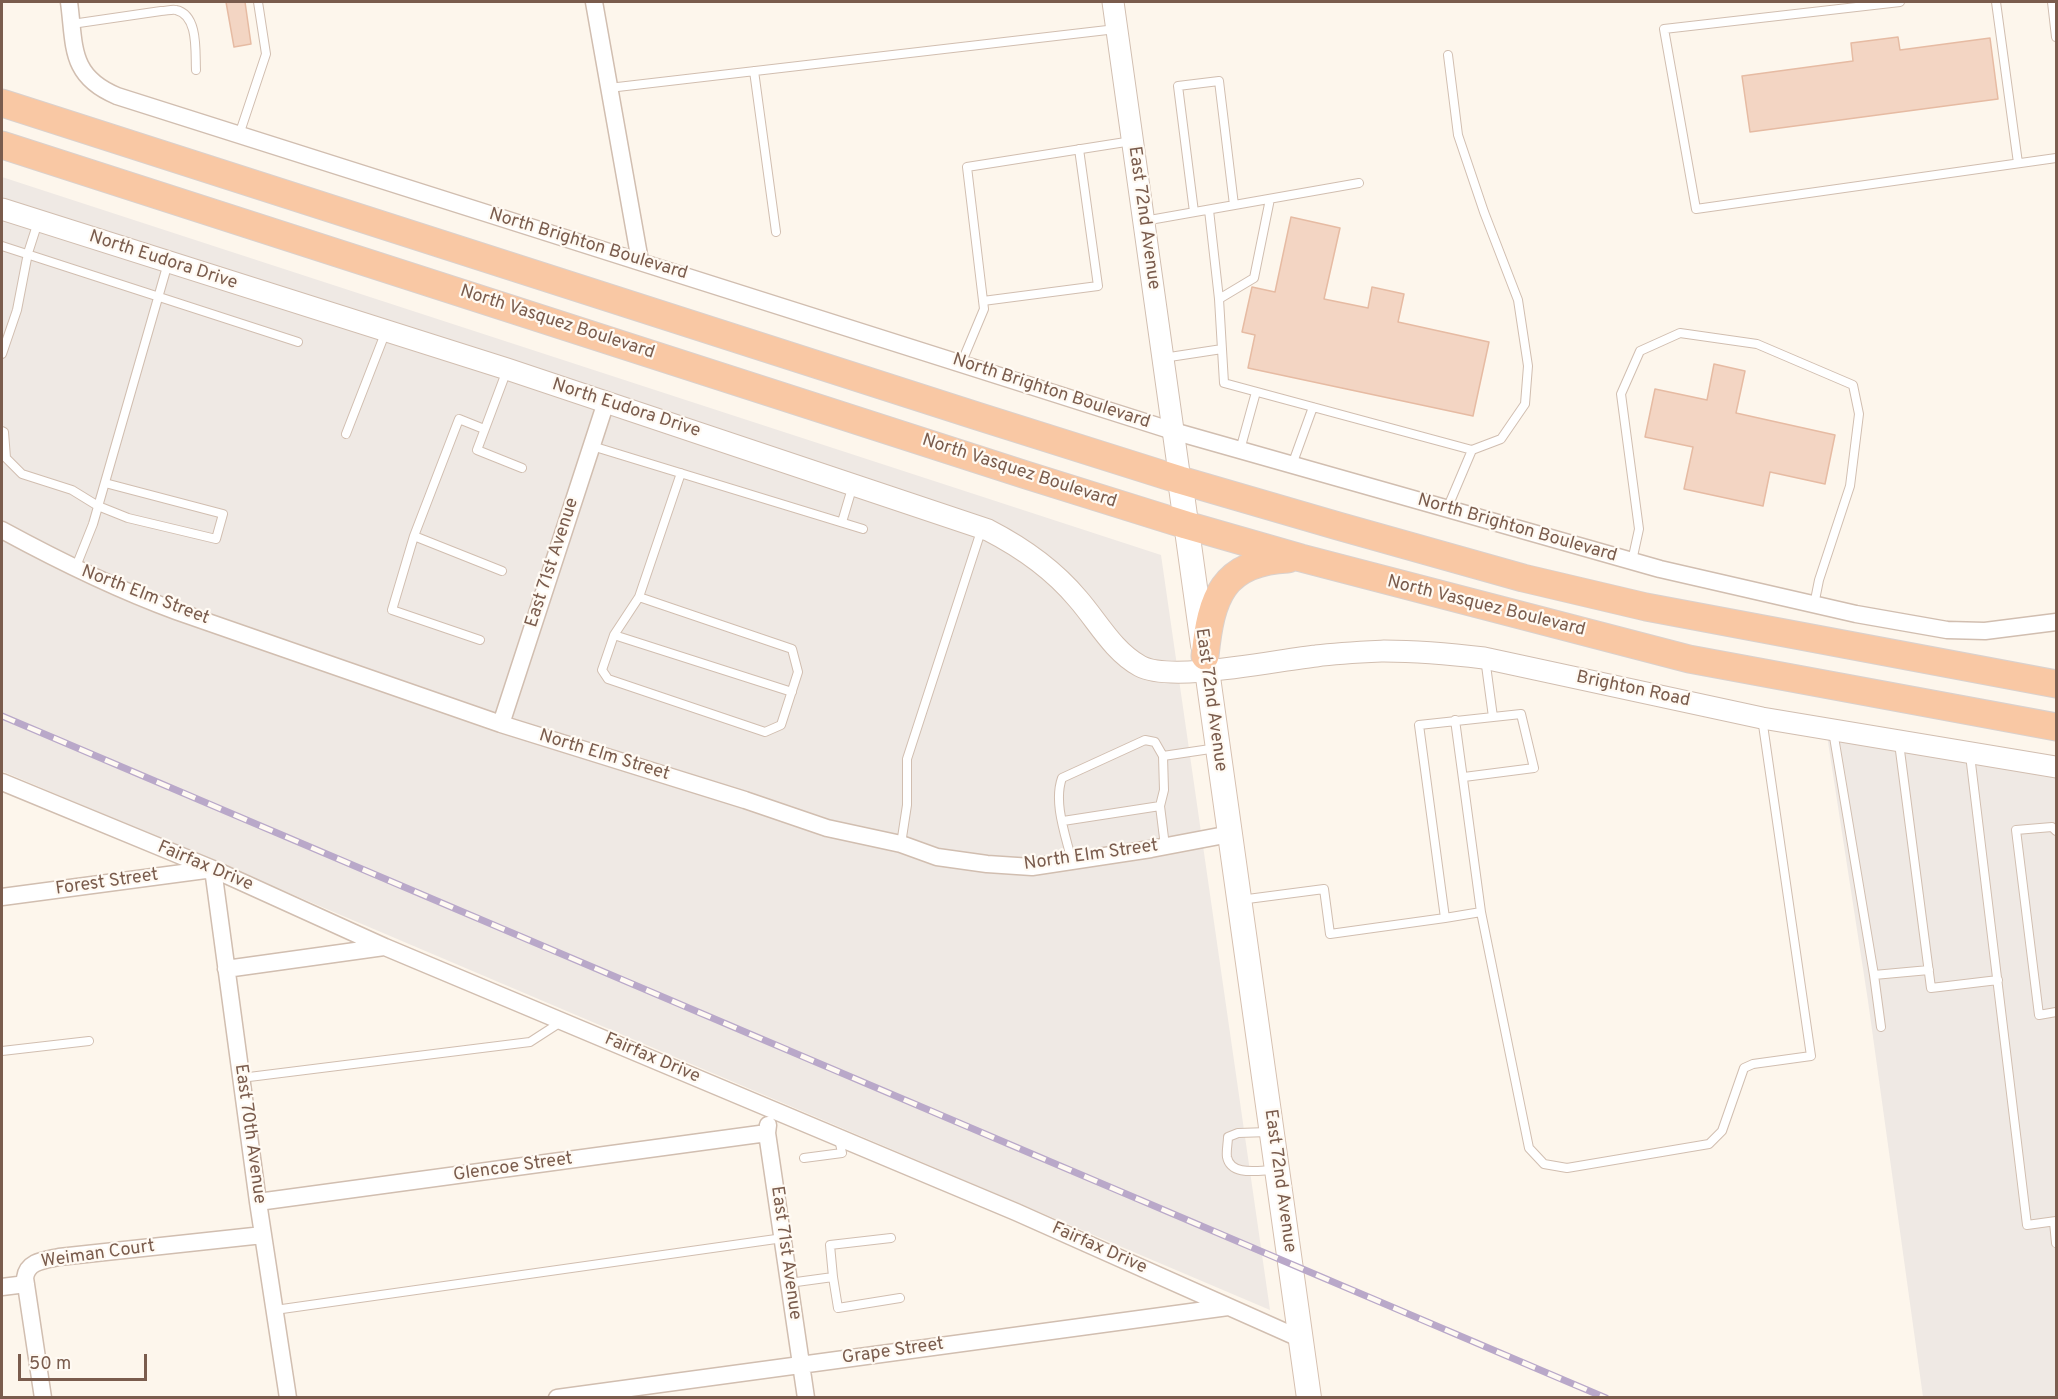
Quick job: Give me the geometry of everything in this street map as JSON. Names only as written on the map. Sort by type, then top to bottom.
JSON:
[{"type":"highway","name":"North Vasquez Boulevard","points":[[2,103],[1180,480],[1338,526],[1583,593],[1646,607],[2056,684]]},
{"type":"highway","name":"North Vasquez Boulevard","points":[[2,145],[1186,525],[1301,558],[1689,659],[2056,728]]},
{"type":"highway","points":[[1206,663],[1210,613],[1223,588],[1233,576],[1259,562],[1301,558]]},
{"type":"main road","name":"East 72nd Avenue","points":[[1180,480],[1309,1398]]},
{"type":"street","points":[[69,2],[72,24]]},
{"type":"street","points":[[594,2],[640,261]]},
{"type":"street","name":"East 72nd Avenue","points":[[1113,2],[1180,480]]},
{"type":"street","name":"North Brighton Boulevard","points":[[72,24],[76,58],[83,73],[100,89],[1173,431],[1632,561],[1814,605],[1947,630],[1985,631],[2056,622]]},
{"type":"street","name":"North Eudora Drive","points":[[2,209],[507,369],[982,528],[1010,541],[1042,563],[1069,588],[1116,647],[1141,667],[1168,673],[1206,663]]},
{"type":"street","name":"East 71st Avenue","points":[[501,724],[606,402]]},
{"type":"street","name":"North Elm Street","points":[[2,530],[75,569],[176,612],[501,724],[734,796],[827,828],[901,844],[938,857],[1032,867],[1230,834]]},
{"type":"street","name":"Brighton Road","points":[[1206,663],[1385,651],[1485,657],[1762,718],[2056,767]]},
{"type":"street","name":"Fairfax Drive","points":[[2,782],[213,869],[385,947],[1016,1212],[1301,1339]]},
{"type":"street","name":"Forest Street","points":[[2,897],[213,869]]},
{"type":"street","name":"East 70th Avenue","points":[[213,869],[258,1202],[288,1398]]},
{"type":"street","points":[[226,969],[385,947]]},
{"type":"street","name":"East 71st Avenue","points":[[769,1109],[767,1133],[806,1398]]},
{"type":"street","name":"Glencoe Street","points":[[258,1202],[767,1133]]},
{"type":"street","name":"Weiman Court","points":[[43,1398],[26,1284],[26,1272],[31,1266],[44,1260],[264,1235]]},
{"type":"street","points":[[2,1287],[26,1284]]},
{"type":"street","name":"Grape Street","points":[[557,1398],[1228,1307]]},
{"type":"lane","points":[[239,135],[266,54],[258,2]]},
{"type":"lane","points":[[1900,2],[1664,29],[1696,209],[2056,158]]},
{"type":"lane","points":[[1996,2],[2018,163]]},
{"type":"lane","points":[[2052,2],[2056,37]]},
{"type":"lane","points":[[72,24],[176,10],[186,15],[191,23],[196,70]]},
{"type":"lane","points":[[609,88],[1116,29]]},
{"type":"lane","points":[[1209,210],[1219,299],[1224,383],[1472,450],[1502,439],[1525,404],[1528,366],[1518,300],[1484,212],[1458,135],[1448,55]]},
{"type":"lane","points":[[754,71],[776,232]]},
{"type":"lane","points":[[1194,212],[1178,86],[1219,81],[1234,205]]},
{"type":"lane","points":[[961,364],[984,309],[967,167],[1132,141]]},
{"type":"lane","points":[[983,301],[1098,286],[1079,149]]},
{"type":"lane","points":[[1143,221],[1359,183]]},
{"type":"lane","points":[[1219,299],[1254,278],[1270,199]]},
{"type":"lane","points":[[2,354],[17,310],[28,254],[38,221]]},
{"type":"lane","points":[[2,246],[298,342]]},
{"type":"lane","points":[[75,569],[105,483],[168,262]]},
{"type":"lane","points":[[346,434],[386,331]]},
{"type":"lane","points":[[1632,561],[1639,529],[1621,394],[1640,351],[1680,333],[1757,344],[1853,386],[1859,414],[1850,486],[1819,580],[1814,605]]},
{"type":"lane","points":[[1163,358],[1222,349]]},
{"type":"lane","points":[[507,369],[477,450],[522,468]]},
{"type":"lane","points":[[1240,450],[1256,392]]},
{"type":"lane","points":[[1292,465],[1313,407]]},
{"type":"lane","points":[[480,640],[392,610],[414,536],[459,419],[484,429]]},
{"type":"lane","points":[[2,431],[4,432],[6,458],[22,474],[72,490],[98,506],[128,518],[216,539],[223,514],[105,483]]},
{"type":"lane","points":[[592,446],[864,529]]},
{"type":"lane","points":[[1447,509],[1472,450]]},
{"type":"lane","points":[[639,597],[792,649],[798,672],[780,725],[765,732],[608,679],[602,670],[614,635],[639,597],[681,473]]},
{"type":"lane","points":[[842,522],[854,484]]},
{"type":"lane","points":[[901,844],[907,805],[908,759],[982,528]]},
{"type":"lane","points":[[414,536],[502,571]]},
{"type":"lane","points":[[614,635],[792,692]]},
{"type":"lane","points":[[1485,657],[1493,717]]},
{"type":"lane","points":[[1445,918],[1419,725],[1521,714],[1534,768],[1464,777]]},
{"type":"lane","points":[[1455,720],[1481,912],[1529,1148],[1544,1164],[1567,1168],[1709,1144],[1722,1131],[1744,1068],[1753,1064],[1811,1056],[1762,718]]},
{"type":"lane","points":[[1833,730],[1881,1027]]},
{"type":"lane","points":[[1072,862],[1059,800],[1059,786],[1062,778],[1145,740],[1155,742],[1163,756],[1164,790],[1160,806],[1165,846]]},
{"type":"lane","points":[[1899,740],[1931,988],[1998,980]]},
{"type":"lane","points":[[1163,756],[1217,748]]},
{"type":"lane","points":[[1970,751],[2027,1225],[2055,1222],[2056,1243]]},
{"type":"lane","points":[[1063,821],[1160,806]]},
{"type":"lane","points":[[2056,831],[2052,828],[2016,830],[2039,1015],[2056,1012]]},
{"type":"lane","points":[[1239,900],[1324,889],[1330,934],[1481,912]]},
{"type":"lane","points":[[1874,975],[1929,970]]},
{"type":"lane","points":[[241,1078],[530,1042],[561,1021]]},
{"type":"lane","points":[[2,1051],[89,1041]]},
{"type":"lane","points":[[1272,1132],[1238,1133],[1228,1137],[1227,1158],[1232,1167],[1238,1171],[1277,1170]]},
{"type":"lane","points":[[804,1158],[842,1153],[839,1138]]},
{"type":"lane","points":[[275,1310],[783,1238]]},
{"type":"lane","points":[[891,1238],[830,1245],[833,1276],[838,1308],[900,1298]]},
{"type":"lane","points":[[789,1283],[833,1276]]},
{"type":"shaded area","points":[[2,177],[1161,555],[1270,1310],[2,771]]},
{"type":"shaded area","points":[[1826,729],[2056,767],[2056,1397],[1923,1397],[1868,1001]]},
{"type":"building","points":[[226,2],[245,2],[251,44],[234,47]]},
{"type":"building","points":[[1898,37],[1900,50],[1990,38],[1998,99],[1750,132],[1742,76],[1853,61],[1851,43]]},
{"type":"building","points":[[1291,217],[1340,228],[1324,299],[1368,308],[1372,287],[1404,294],[1398,322],[1489,342],[1473,416],[1248,368],[1255,335],[1242,332],[1252,287],[1275,292]]},
{"type":"building","points":[[1714,364],[1745,371],[1736,413],[1835,435],[1825,484],[1770,472],[1763,506],[1684,489],[1693,447],[1645,437],[1655,389],[1707,400]]},
{"type":"railway","points":[[2,716],[1606,1398]]}]
